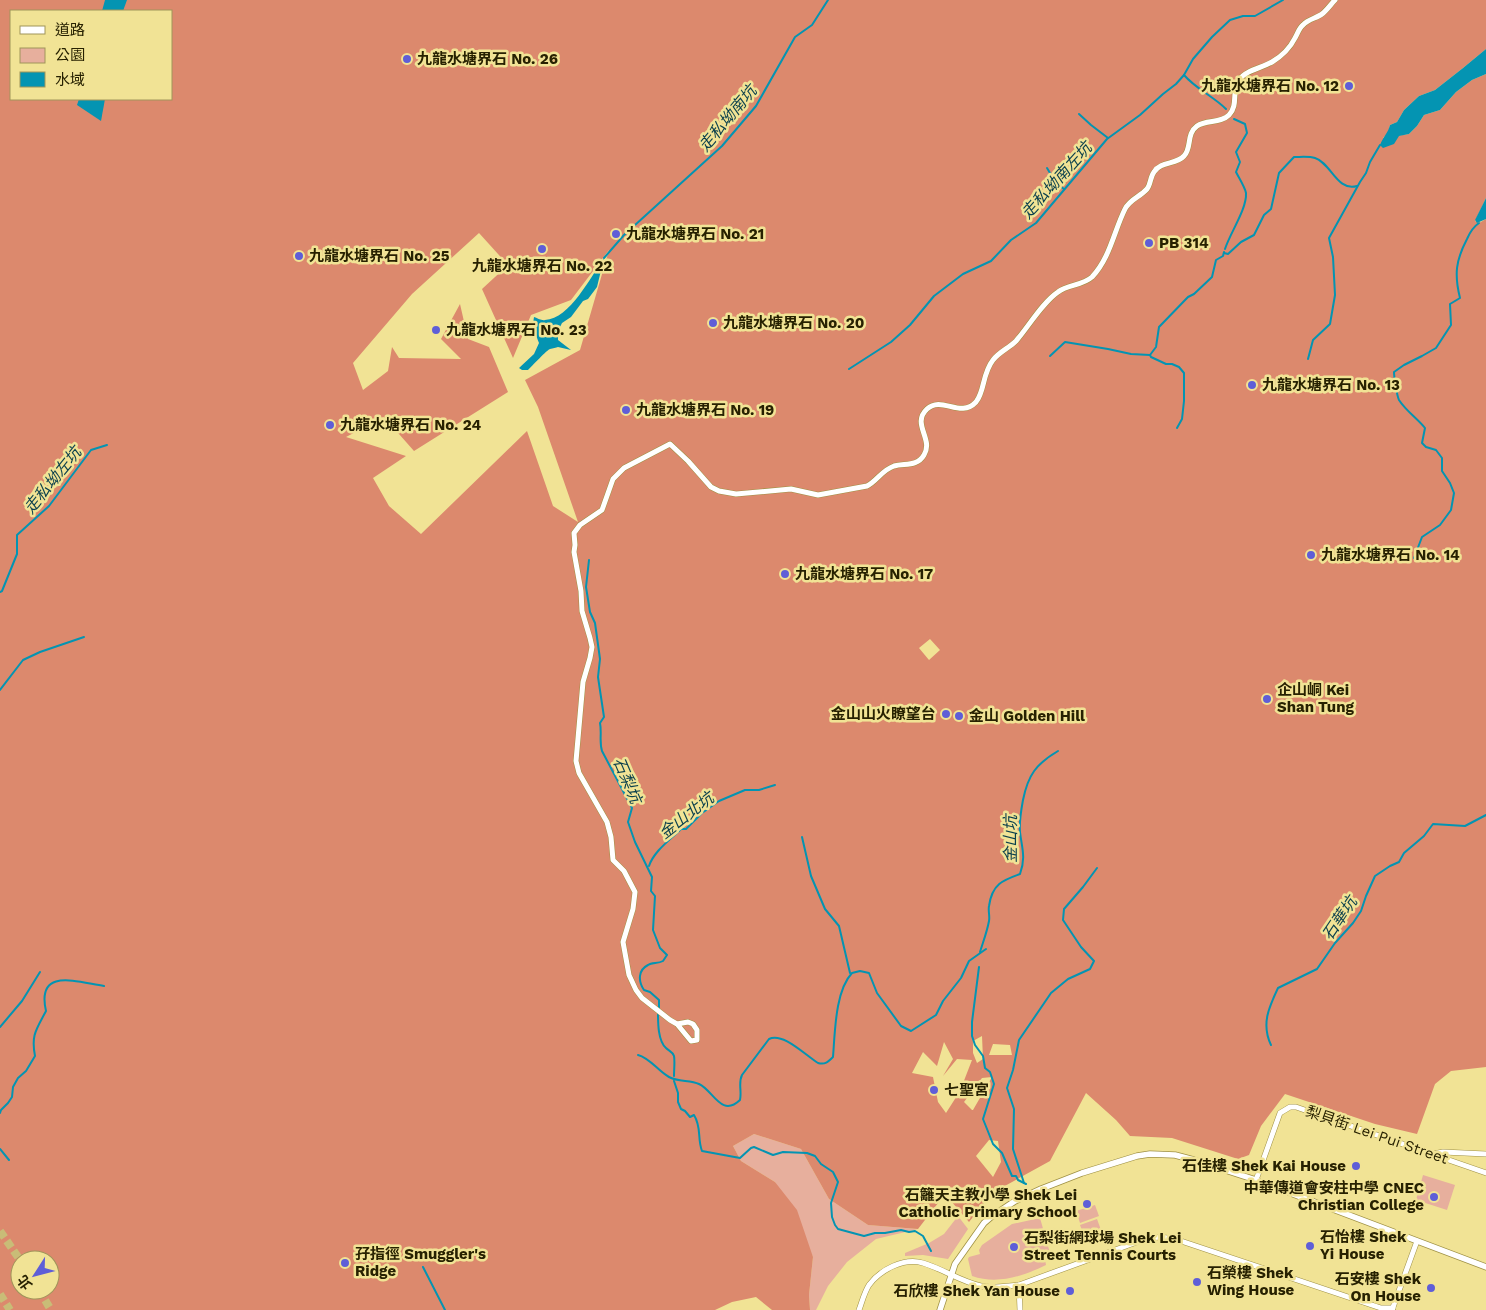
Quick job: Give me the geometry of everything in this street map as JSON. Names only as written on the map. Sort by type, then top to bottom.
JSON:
[{"type":"street","points":[[677,1024],[642,998],[629,975],[623,942],[633,910],[635,892],[624,871],[613,860],[610,833],[606,819],[576,764],[583,682],[592,647],[582,611],[581,591],[574,552],[574,534],[576,529],[602,510],[613,479],[624,468],[670,444],[711,487],[719,491],[736,494],[791,489],[813,495],[828,494],[867,486],[872,484],[890,468],[918,462],[925,455],[927,448],[921,425],[922,417],[926,410],[938,404],[956,409],[964,408],[976,402],[980,395],[986,371],[995,358],[1014,342],[1056,293],[1067,287],[1084,282],[1094,274],[1107,254],[1126,209],[1132,200],[1148,188],[1156,169],[1184,156],[1190,135],[1198,125],[1220,121],[1229,115],[1235,102],[1236,85],[1241,78],[1279,57],[1291,44],[1302,26],[1322,14],[1335,0]]},
{"type":"street","name":"梨貝街 Lei Pui Street","points":[[1256,1180],[1280,1113],[1290,1107],[1296,1107],[1486,1173]]},
{"type":"street","points":[[1430,1154],[1443,1152],[1486,1154]]},
{"type":"street","points":[[1458,1163],[1462,1153]]},
{"type":"street","points":[[940,1310],[955,1264],[984,1222],[1015,1201],[1032,1193],[1082,1173],[1137,1156],[1150,1154],[1194,1160],[1256,1180],[1486,1267]]},
{"type":"street","points":[[858,1310],[873,1280],[882,1272],[899,1264],[910,1262],[922,1263],[974,1284],[990,1287],[1019,1285],[1148,1238],[1161,1237],[1178,1240],[1381,1308],[1392,1309],[1417,1241]]},
{"type":"street","points":[[1019,1285],[1020,1310]]},
{"type":"green space","points":[[754,1134],[801,1149],[829,1199],[868,1225],[918,1229],[876,1239],[847,1262],[828,1286],[816,1310],[810,1310],[809,1295],[813,1257],[775,1182],[741,1161],[733,1146]]},
{"type":"green space","points":[[1423,1175],[1455,1185],[1447,1210],[1416,1200]]},
{"type":"green space","points":[[1095,1205],[1099,1216],[1080,1223],[1076,1211]]},
{"type":"green space","points":[[958,1216],[968,1229],[948,1259],[923,1255],[905,1256],[905,1253],[929,1243],[944,1234]]},
{"type":"green space","name":"石梨街網球場 Shek Lei Street Tennis Courts","points":[[1040,1218],[1050,1253],[1044,1255],[1046,1265],[1010,1278],[991,1280],[972,1276],[968,1259],[980,1254],[979,1250],[982,1245],[1012,1224]]},
{"type":"green space","points":[[1097,1219],[1101,1230],[1084,1236],[1080,1225]]},
{"type":"shaded area","points":[[0,0],[1486,0],[1486,49],[1435,90],[1419,96],[1404,110],[1397,122],[1390,125],[1388,133],[1383,138],[1409,134],[1424,115],[1440,110],[1456,92],[1472,80],[1486,74],[1486,198],[1475,221],[1479,223],[1486,219],[1486,1067],[1451,1071],[1435,1084],[1417,1134],[1375,1124],[1285,1094],[1261,1126],[1249,1155],[1238,1159],[1172,1138],[1130,1136],[1116,1120],[1086,1093],[1050,1161],[992,1193],[969,1222],[945,1194],[918,1229],[868,1225],[829,1199],[801,1149],[754,1134],[733,1146],[741,1161],[775,1182],[797,1210],[813,1257],[809,1295],[810,1310],[772,1310],[756,1297],[732,1302],[715,1310],[0,1310]],"holes":[[[479,233],[508,265],[482,289],[513,358],[531,315],[571,300],[609,250],[580,350],[525,380],[538,407],[578,522],[553,506],[527,431],[421,534],[389,506],[373,478],[406,456],[346,437],[384,417],[414,451],[508,392],[489,347],[468,339],[460,304],[441,339],[461,359],[399,358],[392,347],[388,371],[363,390],[353,363],[412,294]],[[930,639],[940,650],[929,660],[919,648]],[[982,1036],[983,1059],[977,1063],[973,1053],[973,1041]],[[944,1042],[953,1059],[943,1076],[957,1059],[972,1060],[960,1091],[946,1113],[938,1102],[933,1077],[912,1073],[923,1052],[937,1066]],[[993,1044],[1010,1045],[1012,1055],[989,1055]],[[992,1077],[973,1110],[972,1110],[964,1102],[982,1078]],[[989,1140],[998,1141],[1001,1162],[993,1177],[976,1156]]]},
{"type":"water","points":[[105,0],[127,0],[123,10],[102,10]]},
{"type":"water","points":[[1486,49],[1486,74],[1472,80],[1456,92],[1440,110],[1424,115],[1409,134],[1399,136],[1394,144],[1383,148],[1380,145],[1390,125],[1397,122],[1404,110],[1419,96],[1435,90]]},
{"type":"water","points":[[79,100],[105,100],[101,121],[77,105]]},
{"type":"water","points":[[1486,198],[1486,219],[1477,223],[1475,220]]},
{"type":"water","points":[[604,258],[597,287],[571,317],[562,323],[558,331],[558,340],[571,350],[558,347],[550,349],[528,370],[519,368],[534,354],[539,343],[534,327],[534,317],[544,320],[554,318],[563,312],[579,295]]},
{"type":"waterway","name":"走私坳南坑","points":[[604,258],[624,235],[722,146],[756,106],[795,37],[812,25],[828,0]]},
{"type":"waterway","points":[[1226,109],[1184,75],[1193,59],[1230,20],[1243,16],[1255,16],[1283,0]]},
{"type":"waterway","name":"走私坳南左坑","points":[[849,369],[891,342],[910,325],[934,296],[963,274],[991,261],[1011,240],[1036,223],[1107,139],[1140,115],[1184,75]]},
{"type":"waterway","points":[[1079,114],[1108,138]]},
{"type":"waterway","points":[[1225,249],[1246,199],[1246,193],[1236,172],[1240,162],[1236,152],[1247,133],[1245,124],[1234,119]]},
{"type":"waterway","points":[[1308,359],[1313,340],[1330,324],[1335,295],[1333,257],[1329,238],[1380,145]]},
{"type":"waterway","points":[[1224,253],[1228,254],[1241,242],[1254,235],[1264,215],[1271,209],[1279,173],[1294,157],[1315,158],[1326,165],[1344,185],[1350,187],[1357,186]]},
{"type":"waterway","points":[[1047,168],[1056,183],[1064,189]]},
{"type":"waterway","points":[[1414,558],[1422,537],[1440,525],[1451,510],[1454,493],[1442,471],[1442,458],[1436,450],[1426,447],[1422,443],[1425,428],[1399,400],[1394,372],[1436,348],[1451,325],[1450,304],[1460,298],[1457,282],[1458,261],[1469,234],[1479,223]]},
{"type":"waterway","points":[[1177,428],[1182,419],[1184,373],[1179,367],[1166,364],[1150,355],[1156,347],[1159,327],[1188,297],[1194,294],[1212,277],[1216,260],[1223,256],[1224,252]]},
{"type":"waterway","points":[[1050,356],[1065,342],[1131,354],[1150,355]]},
{"type":"waterway","name":"走私坳左坑","points":[[0,592],[17,554],[17,535],[49,506],[91,450],[107,445]]},
{"type":"waterway","name":"石梨坑","points":[[589,560],[586,587],[590,612],[595,623],[600,659],[598,677],[604,717],[600,723],[601,747],[632,808],[628,822],[635,842],[652,877],[651,891],[655,896],[653,930],[660,948],[667,955],[663,961],[645,967],[642,970],[640,979],[644,990],[650,992],[659,1000],[659,1009]]},
{"type":"waterway","points":[[0,690],[23,660],[84,637]]},
{"type":"waterway","name":"金山坑","points":[[980,952],[988,925],[990,899],[999,884],[1008,878],[1020,874],[1022,868],[1023,853],[1020,820],[1027,784],[1034,771],[1058,751]]},
{"type":"waterway","name":"金山北坑","points":[[649,866],[655,855],[667,842],[681,829],[686,829],[702,813],[719,801],[745,790],[759,790],[775,785]]},
{"type":"waterway","name":"石華坑","points":[[1271,1045],[1266,1023],[1269,1009],[1278,988],[1317,969],[1361,911],[1375,876],[1399,862],[1404,853],[1424,836],[1433,824],[1465,826],[1486,815]]},
{"type":"waterway","points":[[802,837],[811,876],[825,909],[839,926],[850,973]]},
{"type":"waterway","points":[[1024,1183],[1013,1149],[1014,1109],[1007,1088],[1019,1040],[1051,993],[1068,979],[1090,969],[1094,961],[1081,947],[1063,920],[1064,909],[1097,868]]},
{"type":"waterway","points":[[638,1055],[669,1077],[699,1084],[722,1104],[733,1105],[740,1100],[740,1081],[742,1075],[769,1039],[775,1038],[787,1041],[818,1063],[826,1063],[833,1057],[839,1001],[846,981],[852,973],[860,971],[869,973],[877,993],[901,1026],[911,1031],[936,1015],[943,1001],[961,978],[969,961],[986,949]]},
{"type":"waterway","points":[[979,967],[972,1036],[975,1045],[983,1056],[985,1068],[990,1072],[994,1084],[983,1119],[993,1144],[1002,1153],[1012,1176],[1016,1176],[1018,1180],[1026,1184]]},
{"type":"waterway","points":[[0,1027],[22,1001],[40,972]]},
{"type":"waterway","points":[[0,1113],[12,1097],[13,1087],[18,1078],[26,1071],[35,1056],[34,1038],[46,1011],[45,997],[47,988],[53,983],[61,981],[104,986]]},
{"type":"waterway","points":[[658,1013],[661,1041],[674,1056],[674,1076]]},
{"type":"waterway","points":[[674,1081],[681,1109],[690,1117],[694,1115],[699,1129],[702,1151],[740,1158],[754,1147],[773,1155],[783,1152],[807,1153],[815,1156],[821,1164],[833,1172],[838,1182],[831,1203],[832,1217],[838,1229],[864,1236],[901,1230],[915,1231],[923,1236],[931,1251]]},
{"type":"waterway","points":[[0,1149],[9,1160]]},
{"type":"waterway","points":[[423,1267],[445,1310]]},
{"type":"tunnel","points":[[0,1231],[13,1250]]},
{"type":"tunnel","points":[[0,1294],[10,1310]]},
{"type":"tunnel","points":[[45,1300],[51,1310]]},
{"type":"place","name":"九龍水塘界石 No. 26","points":[[407,59]]},
{"type":"place","name":"九龍水塘界石 No. 12","points":[[1349,86]]},
{"type":"place","name":"九龍水塘界石 No. 21","points":[[616,234]]},
{"type":"place","name":"PB 314","points":[[1149,243]]},
{"type":"place","name":"九龍水塘界石 No. 22","points":[[542,249]]},
{"type":"place","name":"九龍水塘界石 No. 25","points":[[299,256]]},
{"type":"place","name":"九龍水塘界石 No. 20","points":[[713,323]]},
{"type":"place","name":"九龍水塘界石 No. 23","points":[[436,330]]},
{"type":"place","name":"九龍水塘界石 No. 13","points":[[1252,385]]},
{"type":"place","name":"九龍水塘界石 No. 19","points":[[626,410]]},
{"type":"place","name":"九龍水塘界石 No. 24","points":[[330,425]]},
{"type":"place","name":"九龍水塘界石 No. 14","points":[[1311,555]]},
{"type":"place","name":"九龍水塘界石 No. 17","points":[[785,574]]},
{"type":"place","name":"企山峒 Kei Shan Tung","points":[[1267,699]]},
{"type":"place","name":"金山山火瞭望台","points":[[946,714]]},
{"type":"place","name":"金山 Golden Hill","points":[[959,716]]},
{"type":"place","name":"七聖宮","points":[[934,1090]]},
{"type":"place","name":"石佳樓 Shek Kai House","points":[[1356,1166]]},
{"type":"place","name":"中華傳道會安柱中學 CNEC Christian College","points":[[1434,1197]]},
{"type":"place","name":"石籬天主教小學 Shek Lei Catholic Primary School","points":[[1087,1204]]},
{"type":"place","name":"石怡樓 Shek Yi House","points":[[1310,1246]]},
{"type":"place","name":"石梨街網球場 Shek Lei Street Tennis Courts","points":[[1014,1247]]},
{"type":"place","name":"孖指徑 Smuggler's Ridge","points":[[345,1263]]},
{"type":"place","name":"石榮樓 Shek Wing House","points":[[1197,1282]]},
{"type":"place","name":"石安樓 Shek On House","points":[[1431,1288]]},
{"type":"place","name":"石欣樓 Shek Yan House","points":[[1070,1291]]}]
